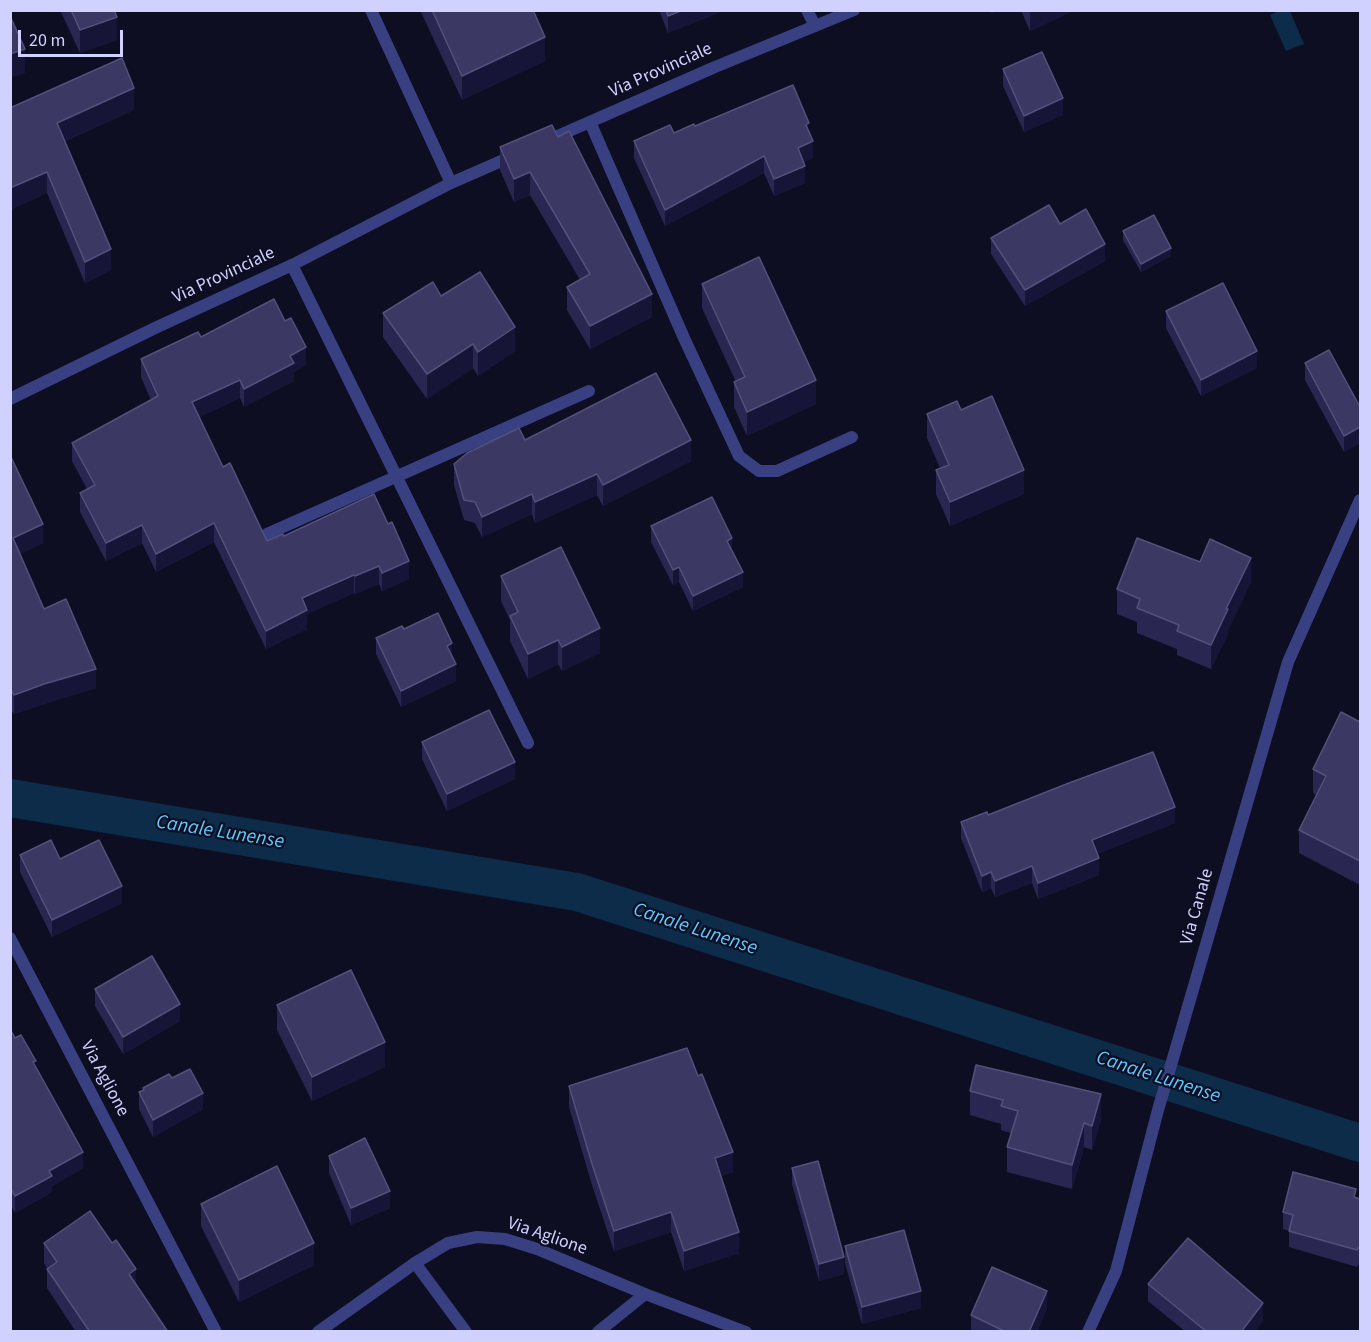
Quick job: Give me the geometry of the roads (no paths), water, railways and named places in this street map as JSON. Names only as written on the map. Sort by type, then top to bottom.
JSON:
[{"type":"street","points":[[371,10],[451,183]]},
{"type":"street","points":[[807,10],[815,26]]},
{"type":"street","name":"Via Provinciale","points":[[10,399],[154,328],[292,265],[451,183],[715,67],[854,10]]},
{"type":"street","points":[[590,122],[684,338],[739,456],[759,471],[777,471],[852,437]]},
{"type":"street","points":[[292,265],[528,743]]},
{"type":"street","points":[[267,534],[589,391]]},
{"type":"street","name":"Via Canale","points":[[1088,1332],[1116,1271],[1173,1056],[1288,662],[1360,500]]},
{"type":"street","name":"Via Aglione","points":[[10,938],[216,1332]]},
{"type":"street","name":"Via Aglione","points":[[318,1332],[448,1243],[477,1237],[505,1239],[537,1249],[645,1294],[746,1332]]},
{"type":"street","points":[[416,1263],[466,1332]]},
{"type":"street","points":[[598,1332],[645,1294]]},
{"type":"water","points":[[1281,10],[1290,11],[1304,44],[1286,51],[1270,15]]},
{"type":"waterway","name":"Canale Lunense","points":[[10,798],[577,892],[1360,1143]]}]
